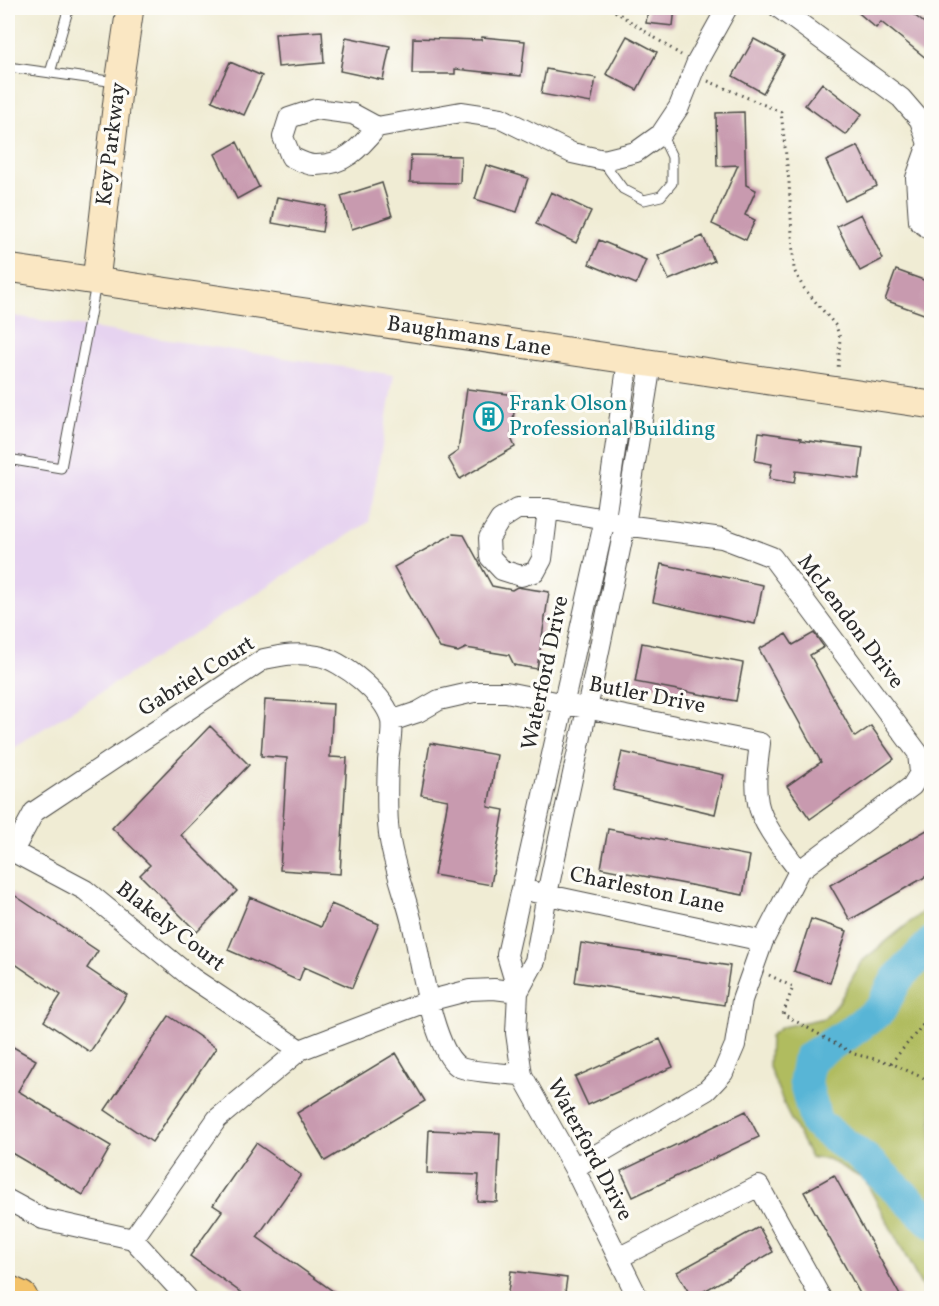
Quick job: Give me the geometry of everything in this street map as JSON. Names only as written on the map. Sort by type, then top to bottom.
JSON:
[{"type":"highway","points":[[8,1292],[21,1299]]},
{"type":"main road","name":"Key Parkway","points":[[96,281],[130,8]]},
{"type":"main road","name":"Baughmans Lane","points":[[8,268],[932,405]]},
{"type":"street","points":[[377,127],[461,112],[501,118],[572,153],[604,160],[636,152],[661,134],[679,107],[697,62],[727,8]]},
{"type":"street","points":[[779,8],[901,98],[920,120],[930,146],[916,178],[919,221],[932,231]]},
{"type":"street","name":"Waterford Drive","points":[[638,1299],[574,1168],[522,1075],[516,1033],[518,992],[507,955],[640,362]]},
{"type":"street","name":"Waterford Drive","points":[[518,992],[535,961],[625,525],[640,362]]},
{"type":"street","name":"McLendon Drive","points":[[548,509],[605,519],[625,525],[722,538],[772,557],[918,753],[920,773],[912,786],[798,871],[763,941],[742,1000],[735,1045],[723,1073],[707,1090],[574,1168]]},
{"type":"street","name":"Gabriel Court","points":[[10,850],[34,812],[264,659],[290,653],[321,656],[349,670],[375,693],[385,706],[391,721]]},
{"type":"street","name":"Butler Drive","points":[[391,721],[439,700],[474,692],[506,692],[760,743],[756,778],[758,805],[798,871]]},
{"type":"street","points":[[391,721],[387,781],[389,835],[396,871],[413,925],[428,1000],[448,1057],[461,1068],[522,1075]]},
{"type":"street","name":"Blakely Court","points":[[10,850],[86,890],[192,978],[300,1050]]},
{"type":"street","name":"Charleston Lane","points":[[521,889],[763,941]]},
{"type":"street","points":[[133,1239],[217,1119],[300,1050],[428,1000],[470,990],[494,989],[518,992]]},
{"type":"street","name":"Waterford Drive","points":[[618,1258],[759,1186],[821,1299]]},
{"type":"street","points":[[8,1200],[43,1219],[133,1239],[187,1299]]},
{"type":"lane","points":[[50,73],[67,14]]},
{"type":"lane","points":[[8,67],[119,83]]},
{"type":"lane","points":[[604,160],[623,189],[644,200],[661,196],[672,183],[672,157],[661,134]]},
{"type":"lane","points":[[8,459],[61,468],[96,281]]},
{"type":"path","points":[[359,8],[405,11],[434,8]]},
{"type":"path","points":[[610,8],[678,54],[697,62],[706,80],[781,112],[789,182],[794,270],[803,288],[836,326],[840,338],[839,363],[834,391]]},
{"type":"path","points":[[754,968],[793,987],[783,1014],[803,1027],[854,1053],[891,1063],[932,1082]]},
{"type":"path","points":[[891,1063],[932,1014]]},
{"type":"shaded area","points":[[8,315],[394,375],[369,522],[8,751]]},
{"type":"green space","points":[[931,905],[932,1298],[928,1298],[865,1180],[828,1159],[811,1158],[788,1114],[769,1067],[770,1036],[782,1027],[824,1018],[839,1002],[861,962]]},
{"type":"building","points":[[648,8],[675,8],[673,26],[646,23]]},
{"type":"building","points":[[853,8],[905,8],[932,29],[932,63],[881,22],[876,28]]},
{"type":"building","points":[[322,31],[324,63],[278,67],[275,34]]},
{"type":"building","points":[[627,36],[657,52],[637,90],[606,74]]},
{"type":"building","points":[[346,37],[390,46],[383,80],[340,71]]},
{"type":"building","points":[[482,37],[525,41],[521,76],[455,69],[455,74],[412,74],[413,38],[481,40]]},
{"type":"building","points":[[754,39],[784,55],[763,93],[733,76]]},
{"type":"building","points":[[230,62],[262,76],[244,115],[212,101]]},
{"type":"building","points":[[546,69],[596,78],[591,103],[541,94]]},
{"type":"building","points":[[822,83],[862,114],[846,135],[805,105]]},
{"type":"building","points":[[744,112],[746,185],[756,190],[745,215],[755,220],[746,240],[712,224],[738,165],[717,166],[716,113]]},
{"type":"building","points":[[237,142],[259,187],[237,199],[215,154]]},
{"type":"building","points":[[858,146],[877,186],[845,201],[826,161]]},
{"type":"building","points":[[411,155],[461,156],[460,183],[410,182]]},
{"type":"building","points":[[486,165],[528,178],[517,212],[475,199]]},
{"type":"building","points":[[382,183],[392,216],[352,229],[341,196]]},
{"type":"building","points":[[551,192],[591,211],[576,243],[536,224]]},
{"type":"building","points":[[277,197],[326,206],[322,232],[272,223]]},
{"type":"building","points":[[861,214],[883,259],[860,271],[837,226]]},
{"type":"building","points":[[703,236],[714,261],[669,280],[658,256]]},
{"type":"building","points":[[599,240],[646,260],[636,284],[589,264]]},
{"type":"building","points":[[896,270],[932,283],[932,317],[885,300]]},
{"type":"building","name":"Frank Olson Professional Building","points":[[467,389],[516,395],[511,438],[515,447],[460,479],[448,458],[458,451]]},
{"type":"building","points":[[759,432],[863,448],[859,479],[796,471],[794,483],[769,479],[772,464],[755,461]]},
{"type":"building","points":[[453,534],[464,535],[492,586],[512,590],[517,587],[549,592],[537,669],[514,665],[509,655],[466,648],[458,652],[440,648],[394,567]]},
{"type":"building","points":[[661,564],[763,585],[755,624],[653,602]]},
{"type":"building","points":[[814,633],[824,647],[810,655],[855,737],[871,726],[894,759],[810,819],[787,786],[821,762],[759,649],[786,634],[793,645]]},
{"type":"building","points":[[642,643],[743,663],[736,701],[635,682]]},
{"type":"building","points":[[265,700],[333,704],[330,757],[347,758],[340,874],[280,870],[287,758],[261,756]]},
{"type":"building","points":[[210,726],[249,765],[181,835],[237,891],[197,932],[140,875],[150,865],[112,828]]},
{"type":"building","points":[[430,743],[497,755],[488,807],[504,810],[491,885],[434,875],[448,800],[421,795]]},
{"type":"building","points":[[622,752],[724,775],[715,814],[613,790]]},
{"type":"building","points":[[932,827],[932,873],[850,920],[830,885]]},
{"type":"building","points":[[608,829],[750,856],[743,895],[601,868]]},
{"type":"building","points":[[8,891],[98,951],[87,968],[127,995],[90,1052],[44,1021],[61,995],[8,959]]},
{"type":"building","points":[[250,897],[321,927],[331,904],[379,924],[352,988],[304,967],[299,981],[228,950]]},
{"type":"building","points":[[811,919],[847,931],[830,983],[794,971]]},
{"type":"building","points":[[581,943],[730,966],[724,1005],[575,982]]},
{"type":"building","points":[[169,1016],[216,1048],[152,1142],[105,1110]]},
{"type":"building","points":[[660,1039],[673,1067],[588,1105],[575,1077]]},
{"type":"building","points":[[8,1044],[36,1060],[18,1091],[111,1146],[83,1195],[8,1151]]},
{"type":"building","points":[[396,1053],[425,1101],[325,1161],[297,1113]]},
{"type":"building","points":[[746,1111],[759,1137],[633,1197],[621,1171]]},
{"type":"building","points":[[429,1130],[500,1133],[497,1202],[477,1201],[479,1175],[427,1173]]},
{"type":"building","points":[[256,1143],[301,1175],[257,1237],[344,1299],[250,1299],[190,1256],[222,1211],[213,1205]]},
{"type":"building","points":[[834,1175],[902,1299],[863,1299],[804,1192]]},
{"type":"building","points":[[759,1227],[773,1252],[692,1298],[677,1272]]},
{"type":"building","points":[[511,1271],[567,1278],[564,1299],[507,1299]]},
{"type":"waterway","points":[[932,943],[897,979],[880,1010],[809,1058],[805,1081],[816,1123],[866,1160],[932,1222]]},
{"type":"place","name":"Frank Olson Professional Building","points":[[488,417]]}]
